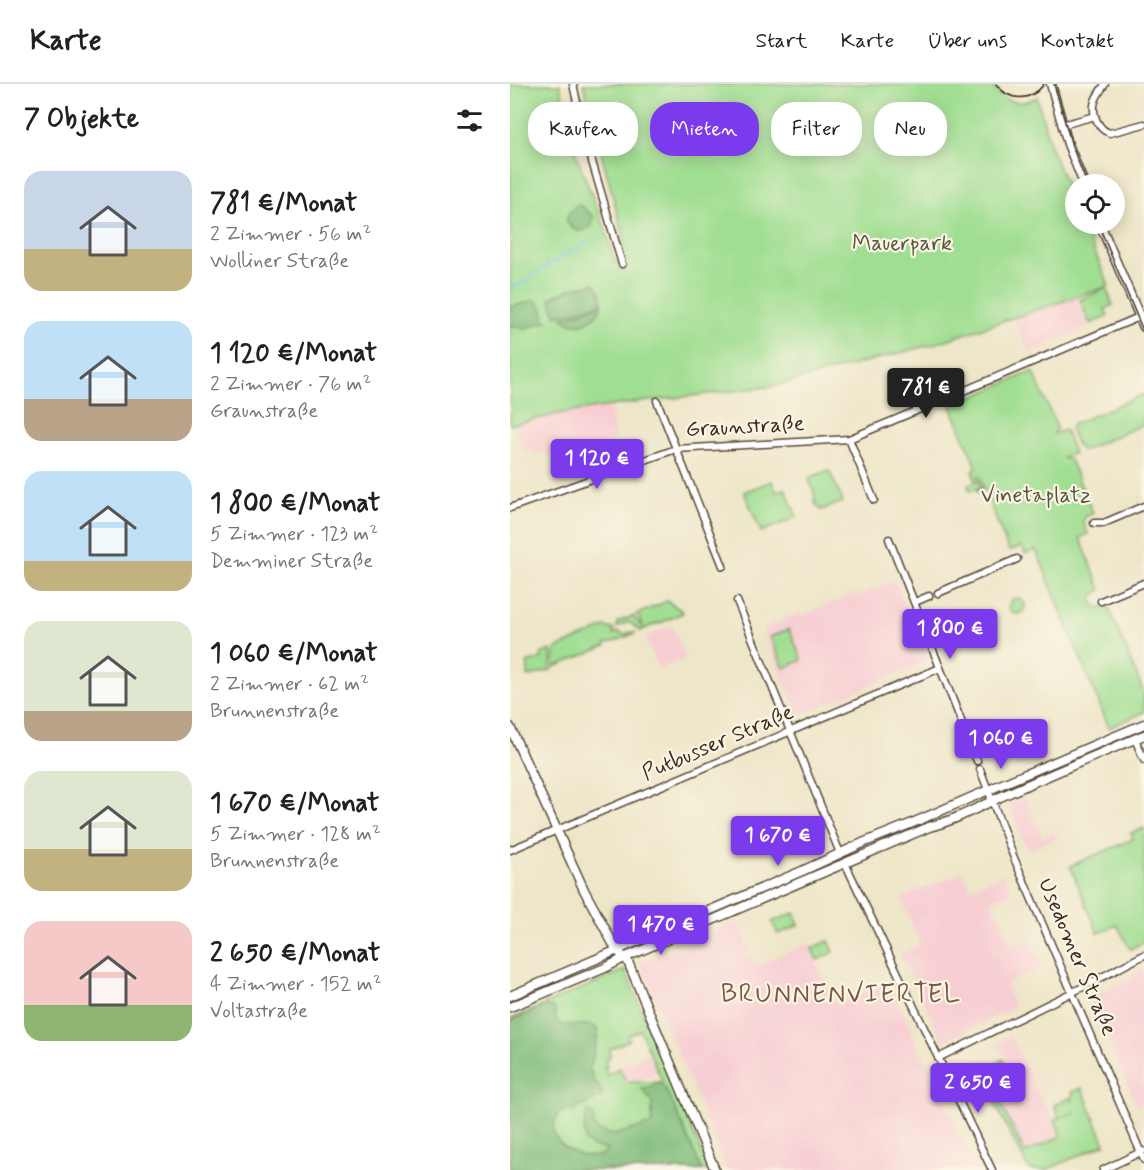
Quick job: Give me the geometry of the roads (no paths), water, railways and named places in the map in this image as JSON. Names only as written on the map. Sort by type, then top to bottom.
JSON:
[{"type":"main road","points":[[1051,84],[1062,125],[1080,174]]},
{"type":"main road","points":[[1105,234],[1142,316],[1144,327]]},
{"type":"main road","points":[[510,996],[1144,724]]},
{"type":"main road","points":[[510,727],[588,898],[617,951],[626,957],[716,1170]]},
{"type":"main road","points":[[510,1007],[929,827],[944,823],[1144,735]]},
{"type":"main road","points":[[840,853],[845,863]]},
{"type":"street","points":[[573,84],[584,134],[622,264]]},
{"type":"street","points":[[1106,84],[1094,104],[1095,116],[1101,129],[1110,133],[1144,125]]},
{"type":"street","points":[[1062,125],[1095,116]]},
{"type":"street","name":"Graunstraße","points":[[510,508],[676,449],[849,439],[1142,316]]},
{"type":"street","points":[[657,401],[723,566]]},
{"type":"street","points":[[849,439],[874,500]]},
{"type":"street","points":[[1094,523],[1104,523],[1144,506]]},
{"type":"street","points":[[889,539],[977,761]]},
{"type":"street","points":[[938,593],[1017,559]]},
{"type":"street","points":[[1101,601],[1144,583]]},
{"type":"street","points":[[915,602],[929,596]]},
{"type":"street","points":[[737,601],[840,853]]},
{"type":"street","name":"Putbusser Straße","points":[[510,850],[940,668]]},
{"type":"street","points":[[1135,739],[1144,760]]},
{"type":"street","name":"Usedomer Straße","points":[[980,768],[1014,858],[1144,1160]]},
{"type":"street","points":[[845,863],[992,1170]]},
{"type":"street","points":[[938,1058],[1144,955]]},
{"type":"street","points":[[1103,1170],[1142,1152]]},
{"type":"waterway","points":[[510,284],[515,286],[526,283],[525,280],[539,273],[538,270],[547,267],[546,264],[559,261],[562,255],[571,253],[570,251],[581,248],[580,244],[589,242]]},
{"type":"tram line","points":[[996,84],[1007,94],[1020,98],[1033,94],[1044,84]]},
{"type":"tram line","points":[[1054,84],[1072,146],[1083,174]]},
{"type":"tram line","points":[[1102,234],[1144,333]]},
{"type":"district","name":"BRUNNENVIERTEL","points":[[841,995]]},
{"type":"park label","name":"Mauerpark","points":[[902,244]]},
{"type":"park label","name":"Vinetaplatz","points":[[1036,496]]}]
